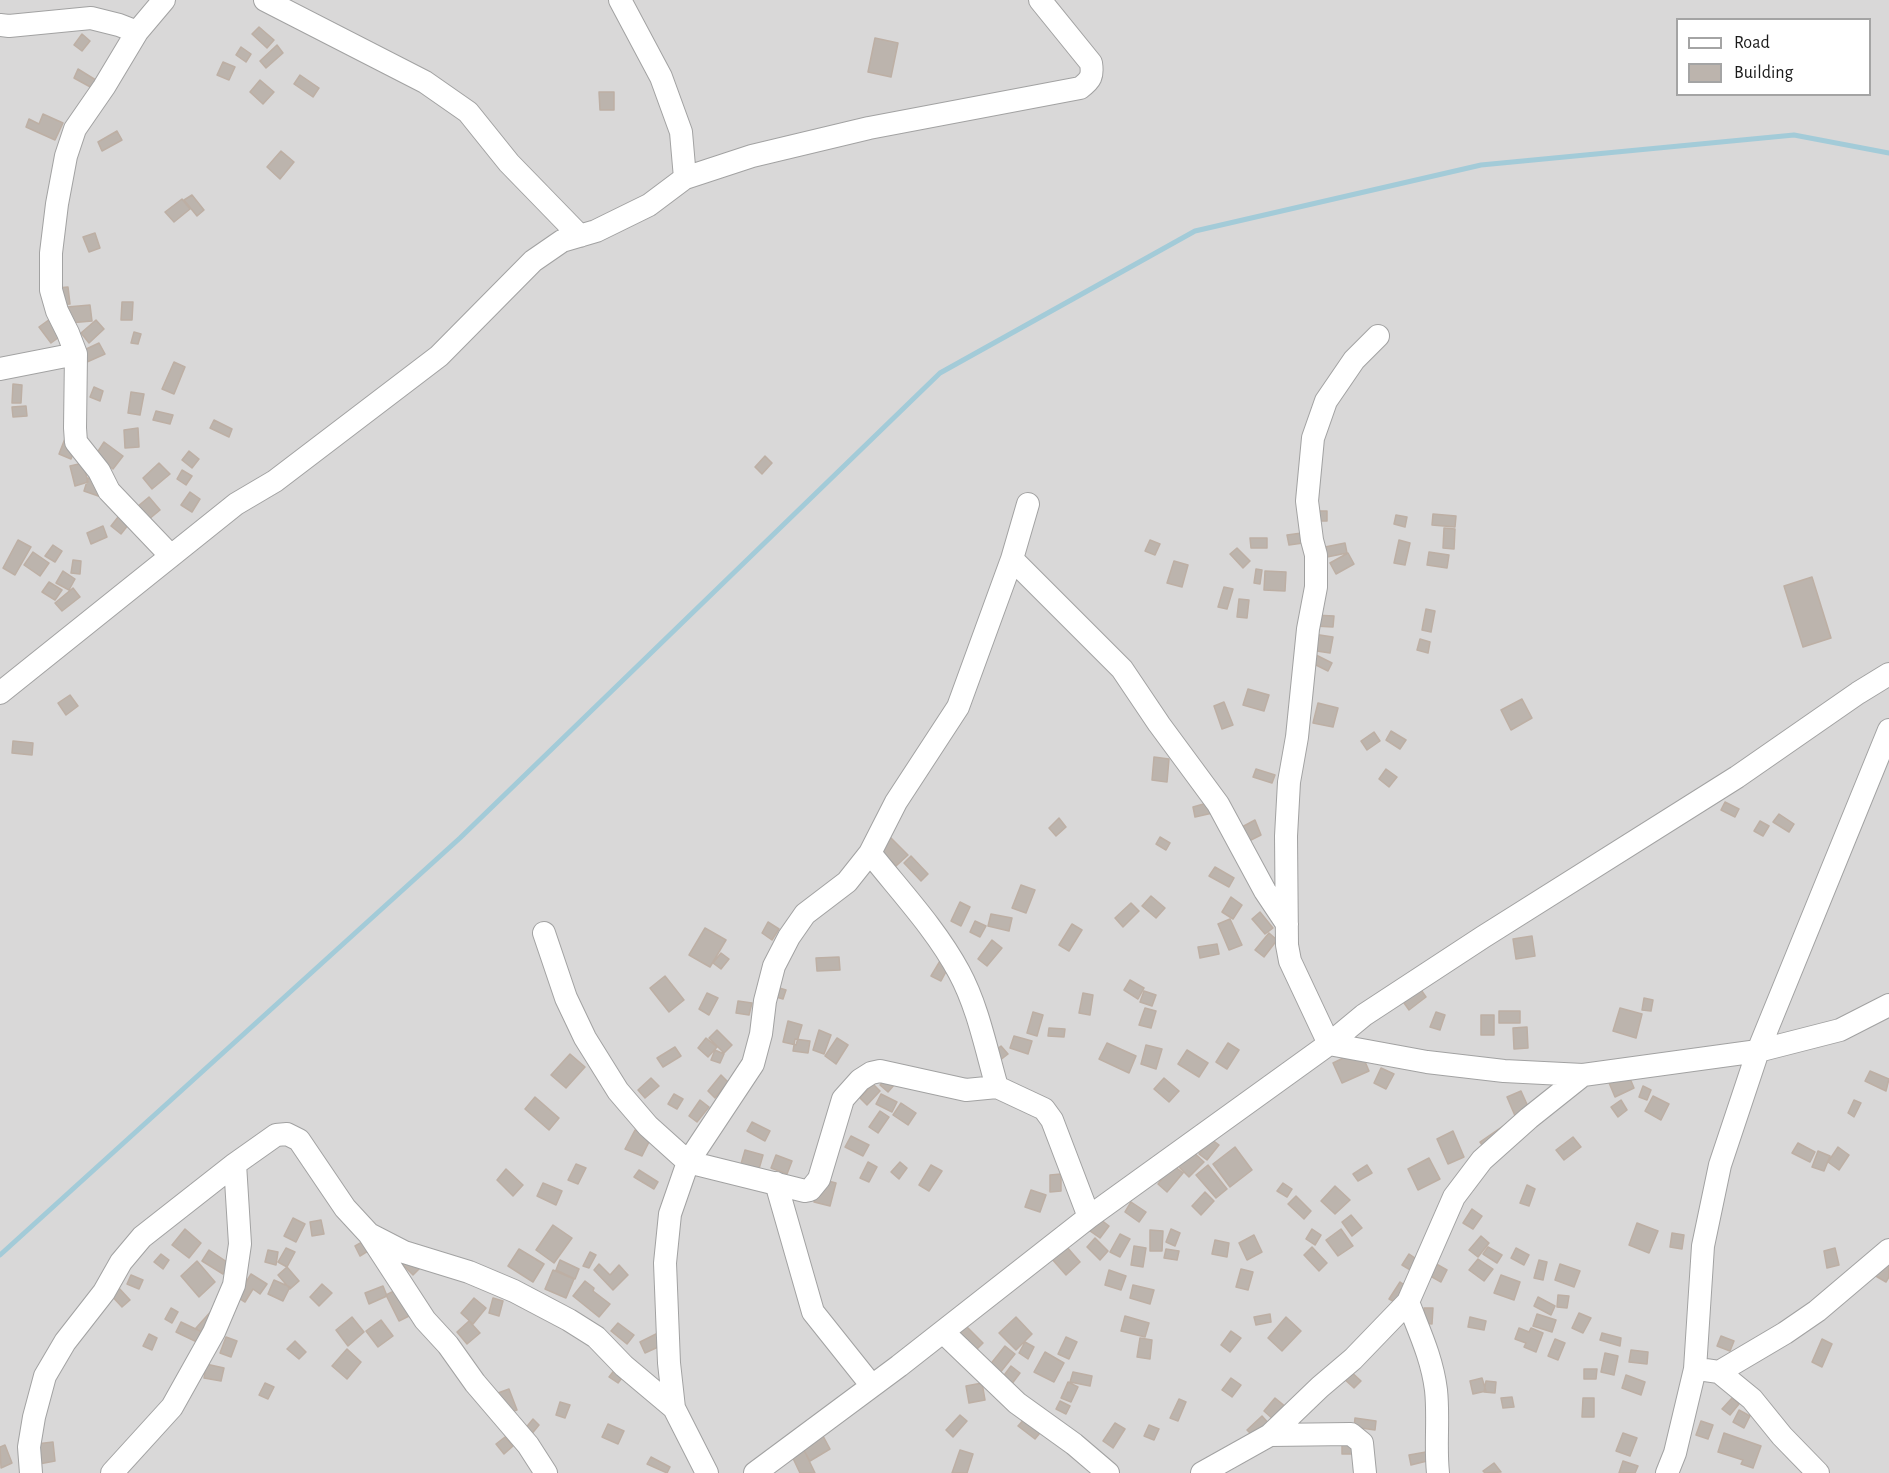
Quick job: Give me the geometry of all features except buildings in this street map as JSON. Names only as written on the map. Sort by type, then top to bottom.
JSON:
[{"type":"street","points":[[164,0],[136,32],[104,87],[75,129],[66,156],[51,253],[51,290],[57,311],[76,354],[76,442],[99,471],[110,491],[171,556]]},
{"type":"street","points":[[265,0],[425,82],[468,112],[509,163],[580,236]]},
{"type":"street","points":[[620,0],[662,77],[681,132],[684,178]]},
{"type":"street","points":[[0,693],[236,504],[275,481],[439,356],[533,261],[562,241],[596,231],[649,205],[684,178],[752,156],[869,128],[1080,88],[1090,81],[1093,73],[1091,63],[1040,0]]},
{"type":"street","points":[[0,25],[91,18],[136,32]]},
{"type":"street","points":[[1329,1044],[1290,961],[1287,945],[1286,836],[1289,782],[1297,737],[1308,629],[1316,587],[1316,555],[1311,540],[1307,501],[1313,438],[1326,401],[1354,360],[1378,336]]},
{"type":"street","points":[[0,369],[76,354]]},
{"type":"street","points":[[707,1473],[674,1408],[669,1363],[665,1263],[670,1214],[688,1162],[753,1064],[762,1034],[765,1001],[774,966],[789,937],[805,914],[847,882],[870,853],[896,802],[958,707],[1012,560],[1028,504]]},
{"type":"street","points":[[1012,560],[1122,669],[1218,804],[1265,891],[1287,924]]},
{"type":"street","points":[[755,1473],[943,1332],[1089,1217],[1329,1044],[1364,1015],[1737,777],[1889,674]]},
{"type":"street","points":[[1667,1473],[1675,1453],[1695,1369],[1703,1246],[1720,1165],[1758,1051],[1889,729]]},
{"type":"street","points":[[870,853],[931,930],[960,972],[972,1001],[997,1087]]},
{"type":"street","points":[[544,933],[566,998],[585,1038],[613,1083],[648,1126],[688,1162],[805,1191],[810,1190],[819,1179],[843,1099],[860,1080],[871,1073],[880,1071],[966,1090],[997,1087],[1044,1109],[1052,1120],[1089,1217]]},
{"type":"street","points":[[1329,1044],[1427,1062],[1504,1071],[1583,1075],[1758,1051],[1840,1030],[1889,1005]]},
{"type":"street","points":[[1202,1473],[1270,1435],[1353,1359],[1407,1302],[1454,1197],[1482,1160],[1529,1118],[1583,1075]]},
{"type":"street","points":[[32,1473],[29,1447],[45,1376],[65,1342],[104,1292],[121,1262],[142,1237],[235,1164],[276,1135],[287,1134],[299,1140],[345,1208],[369,1234],[425,1320],[528,1445],[546,1473]]},
{"type":"street","points":[[112,1473],[172,1407],[214,1332],[234,1285],[240,1244],[235,1164]]},
{"type":"street","points":[[776,1183],[813,1312],[872,1386]]},
{"type":"street","points":[[369,1234],[404,1252],[469,1272],[514,1291],[569,1320],[596,1337],[624,1366],[674,1408]]},
{"type":"street","points":[[1719,1372],[1817,1311],[1889,1250]]},
{"type":"street","points":[[1407,1302],[1420,1330],[1436,1388],[1438,1473]]},
{"type":"street","points":[[943,1332],[1017,1403],[1074,1444],[1108,1473]]},
{"type":"street","points":[[1695,1369],[1719,1372],[1752,1399],[1782,1436],[1818,1473]]},
{"type":"street","points":[[1270,1435],[1351,1434],[1362,1443],[1365,1473]]},
{"type":"shaded area","points":[[0,0],[1889,0],[1889,1473],[0,1473]]},
{"type":"waterway","points":[[0,1255],[460,838],[940,373],[1195,231],[1481,165],[1794,135],[1889,153]]}]
